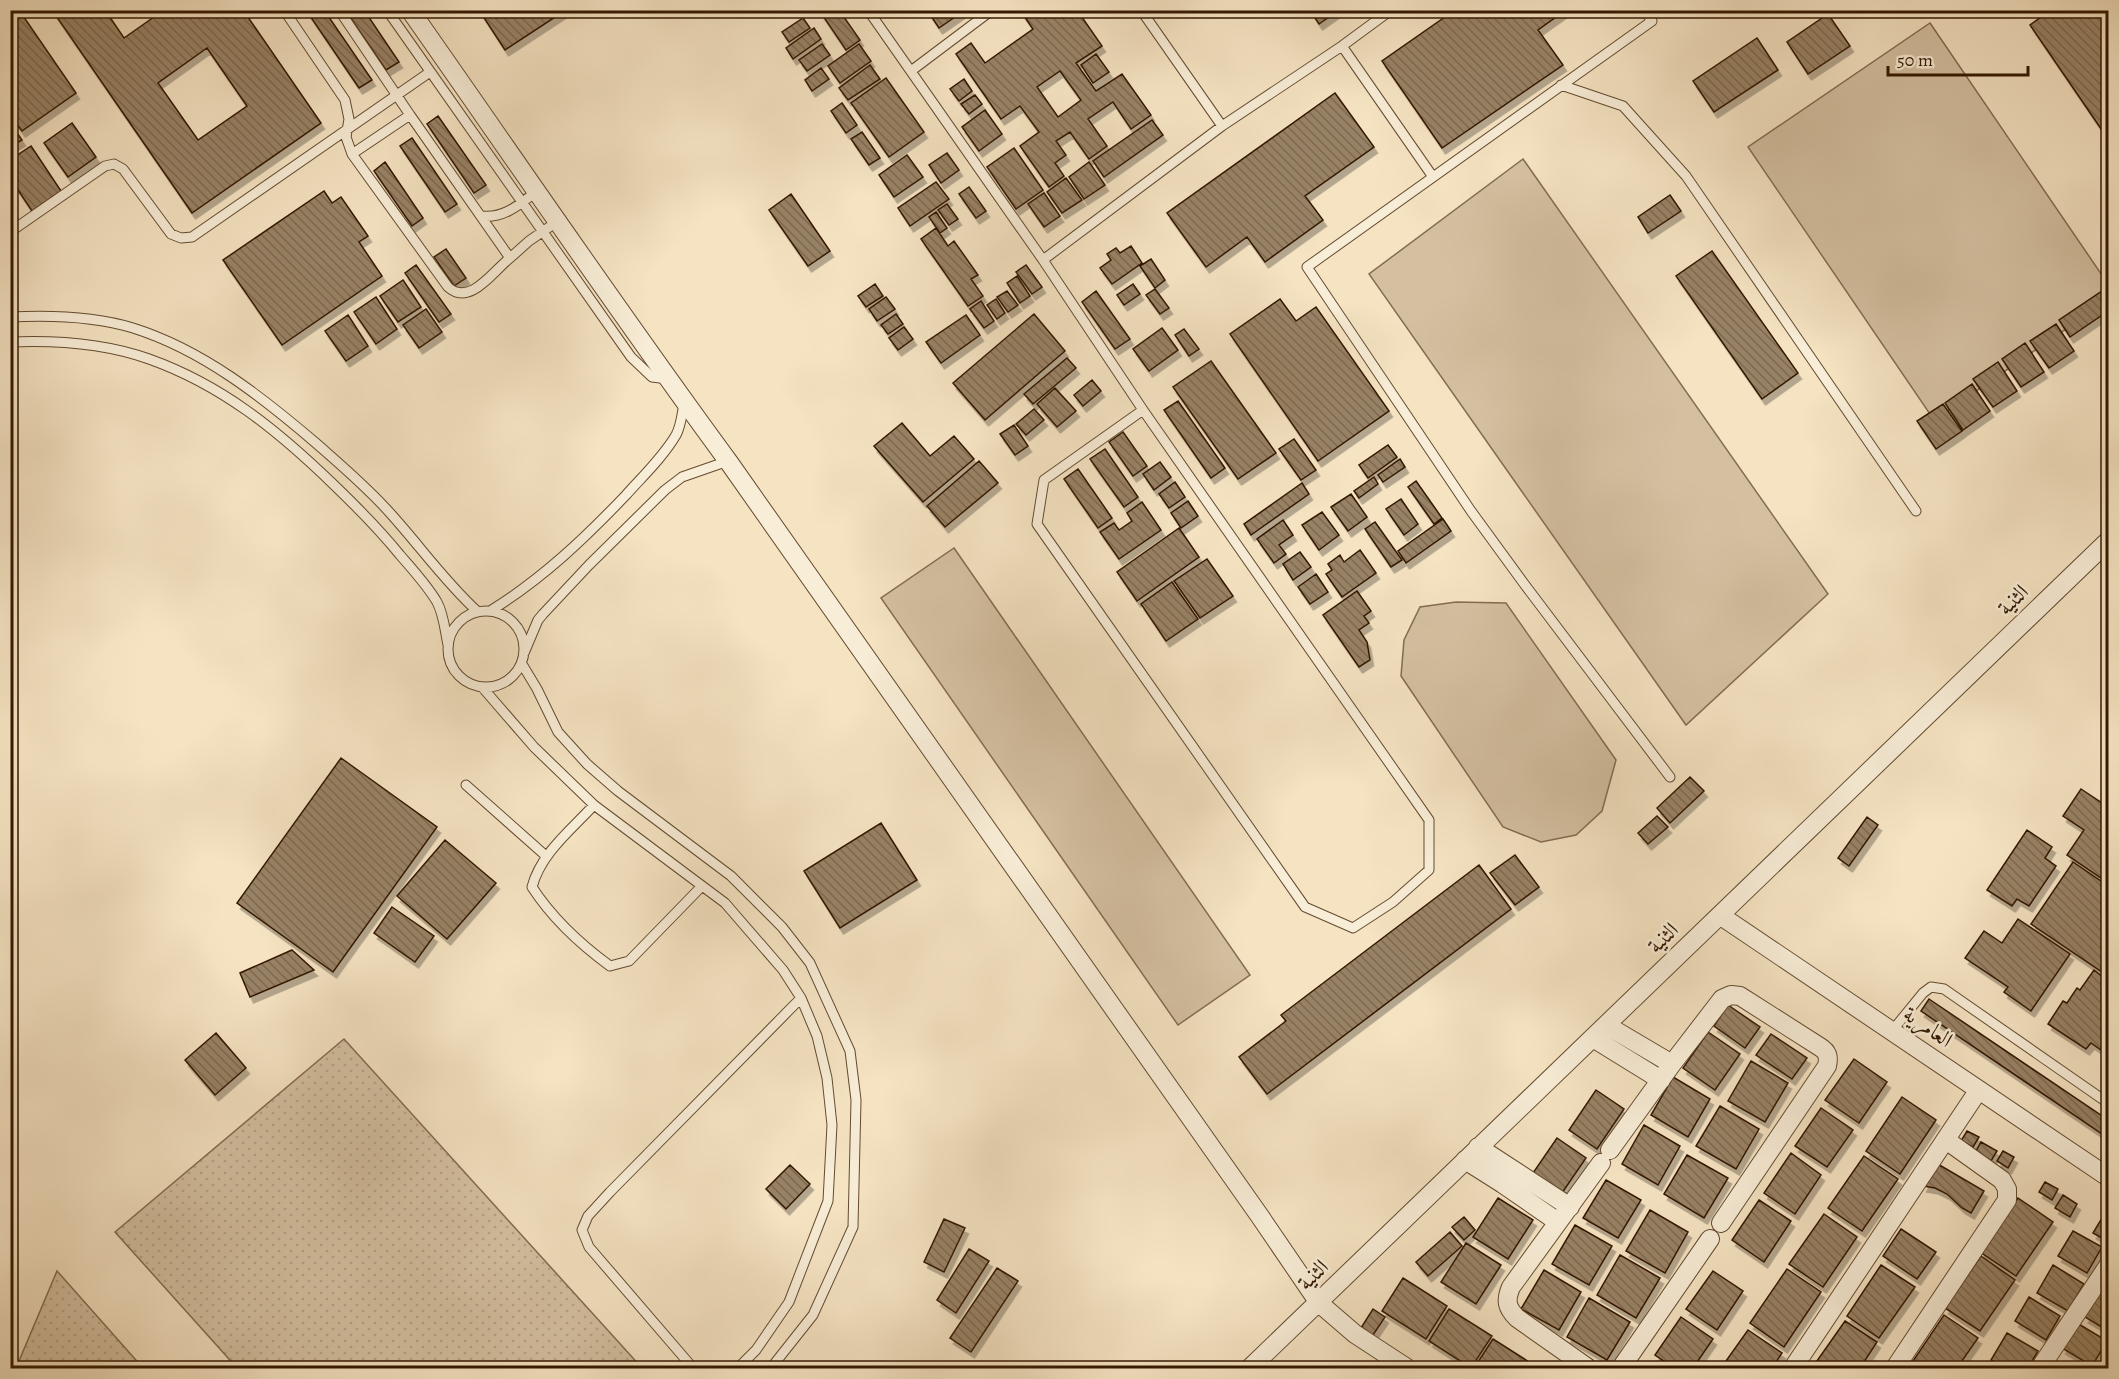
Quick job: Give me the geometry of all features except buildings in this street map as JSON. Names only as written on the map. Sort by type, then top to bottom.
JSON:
[{"type":"street","points":[[410,10],[1319,1303],[1354,1334],[1407,1368]]},
{"type":"street","name":"الثنية","points":[[1250,1368],[2109,541]]},
{"type":"street","name":"العامرية","points":[[1721,916],[2109,1177]]},
{"type":"street","points":[[1588,1368],[1509,1310],[1507,1298],[1511,1287],[1672,1064],[1722,999],[1740,996],[1820,1047],[1829,1059],[1827,1066],[1721,1223]]},
{"type":"street","points":[[1606,1025],[1672,1064]]},
{"type":"street","points":[[1593,1038],[1661,1080]]},
{"type":"street","points":[[1794,1368],[1978,1091]]},
{"type":"street","points":[[1895,1368],[2007,1200],[2007,1189],[2002,1180],[1946,1140]]},
{"type":"street","points":[[1472,1153],[1570,1207]]},
{"type":"street","points":[[1472,1153],[1503,1184],[1558,1222]]},
{"type":"street","points":[[1621,1368],[1710,1239]]},
{"type":"street","points":[[2040,1368],[2109,1266]]},
{"type":"lane","points":[[284,10],[345,100],[349,119],[346,129],[347,145],[352,154],[453,291],[465,294],[471,292],[558,221]]},
{"type":"lane","points":[[339,10],[510,258]]},
{"type":"lane","points":[[387,10],[637,365],[652,377],[668,379]]},
{"type":"lane","points":[[868,10],[1043,260],[1143,410],[1430,820],[1429,870],[1393,902],[1353,928],[1305,907],[1037,524],[1044,480],[1143,410]]},
{"type":"lane","points":[[911,71],[992,10]]},
{"type":"lane","points":[[1141,10],[1222,126]]},
{"type":"lane","points":[[1043,260],[1222,126],[1342,46],[1391,10]]},
{"type":"lane","points":[[1644,10],[1652,21],[1307,267],[1471,511],[1670,777]]},
{"type":"lane","points":[[1342,46],[1433,177]]},
{"type":"lane","points":[[10,232],[105,166],[114,164],[123,169],[171,234],[187,238],[430,72]]},
{"type":"lane","points":[[1561,86],[1623,106],[1686,176],[1916,511]]},
{"type":"lane","points":[[352,154],[410,115]]},
{"type":"lane","points":[[481,216],[502,214],[537,190]]},
{"type":"lane","points":[[10,317],[74,318],[133,328],[183,348],[244,385],[346,469],[389,512],[455,591],[478,612]]},
{"type":"lane","points":[[10,342],[65,341],[130,353],[166,366],[214,390],[255,415],[286,440],[380,530],[437,602],[443,616],[448,657],[453,669],[461,678],[482,687],[506,682],[522,664],[524,653],[524,641],[512,620],[490,611],[467,616],[451,634],[448,645]]},
{"type":"lane","points":[[490,611],[526,588],[586,537],[664,452],[677,433],[685,402]]},
{"type":"lane","points":[[524,653],[538,620],[543,614],[665,489],[682,477],[728,461]]},
{"type":"lane","points":[[522,664],[558,732],[587,764],[618,791],[731,876],[782,927],[810,963],[850,1051],[856,1100],[853,1227],[813,1315],[771,1368]]},
{"type":"lane","points":[[482,687],[534,747],[594,805],[724,903],[783,969],[801,998],[817,1036],[827,1078],[832,1125],[828,1202],[789,1302],[756,1350],[738,1368]]},
{"type":"lane","points":[[466,785],[546,856]]},
{"type":"lane","points":[[594,805],[546,856],[536,872],[532,887],[545,907],[593,954],[610,966],[629,961],[702,886]]},
{"type":"lane","points":[[1892,1031],[1923,993],[1931,987],[1944,989],[2109,1103]]},
{"type":"lane","points":[[693,1368],[589,1247],[582,1230],[588,1216],[610,1192],[801,998]]},
{"type":"shaded area","points":[[1930,23],[2108,284],[2108,300],[1934,420],[1748,147]]},
{"type":"shaded area","points":[[1523,159],[1828,594],[1686,725],[1369,274]]},
{"type":"shaded area","points":[[954,548],[1250,975],[1178,1025],[881,598]]},
{"type":"shaded area","points":[[1456,602],[1506,603],[1616,760],[1602,811],[1576,835],[1541,842],[1503,827],[1401,676],[1404,640],[1420,607]]},
{"type":"shaded area","points":[[344,1039],[642,1368],[237,1368],[115,1232]]},
{"type":"shaded area","points":[[57,1271],[143,1368],[16,1368]]}]
